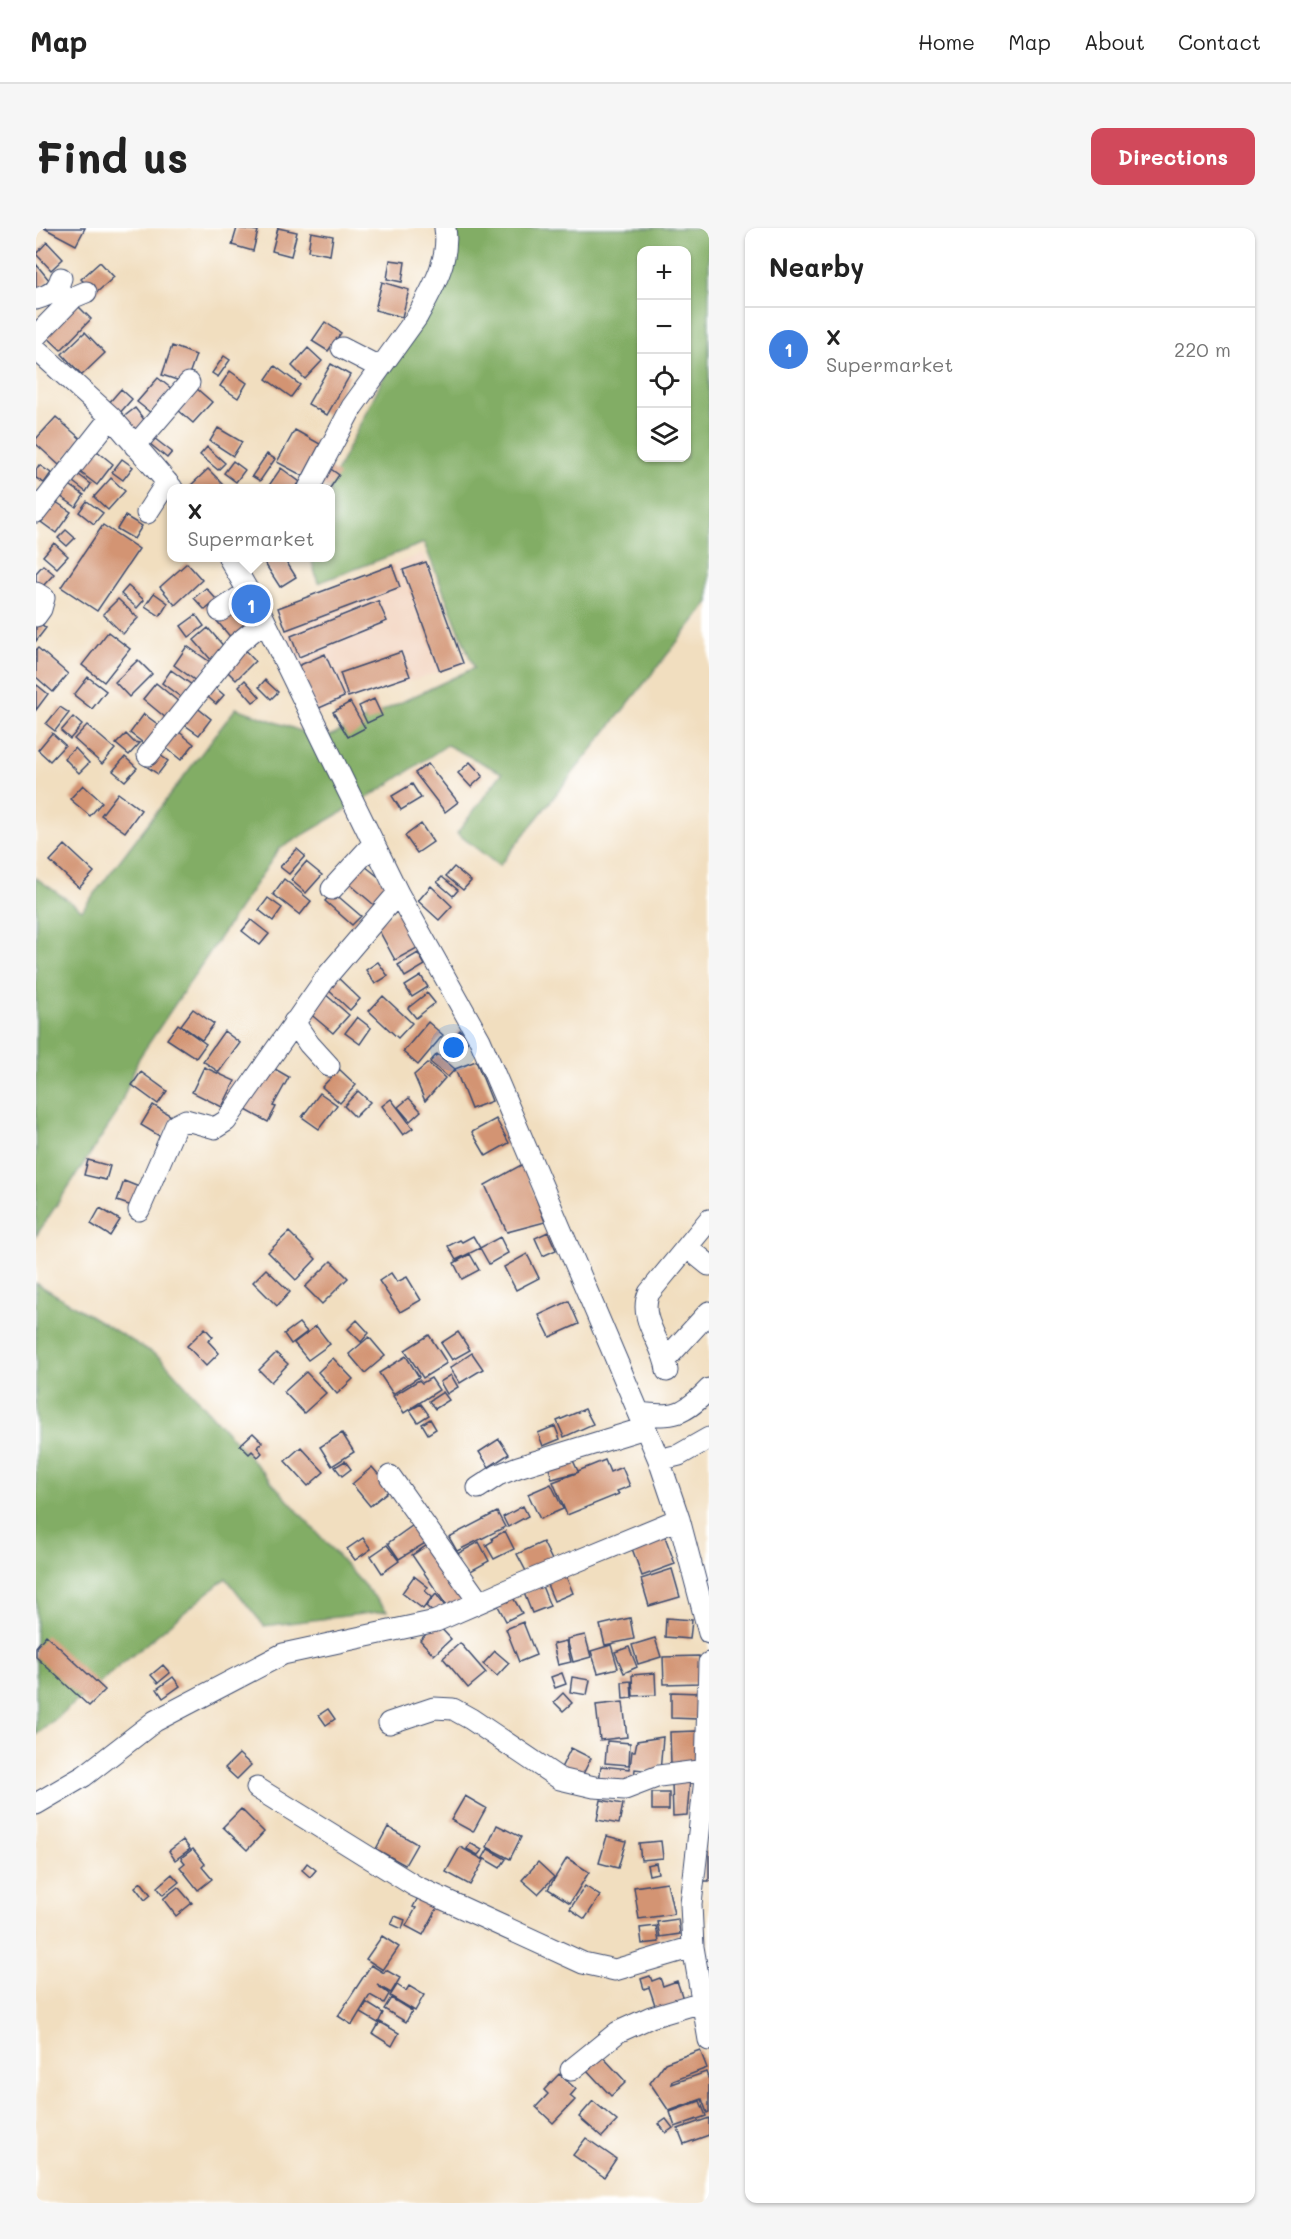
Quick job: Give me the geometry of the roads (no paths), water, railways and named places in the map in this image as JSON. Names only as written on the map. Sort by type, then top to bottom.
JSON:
[{"type":"street","points":[[312,484],[352,407],[417,317],[443,264],[448,244],[446,228]]},
{"type":"street","points":[[36,299],[56,290],[61,278]]},
{"type":"street","points":[[36,336],[75,297],[86,292]]},
{"type":"street","points":[[342,348],[379,367]]},
{"type":"street","points":[[36,349],[111,417],[167,484]]},
{"type":"street","points":[[135,446],[189,383]]},
{"type":"street","points":[[36,512],[111,417]]},
{"type":"street","points":[[147,513],[167,488]]},
{"type":"street","points":[[238,562],[248,591],[265,621],[398,893],[480,1040],[658,1461],[679,1519],[709,1633]]},
{"type":"street","points":[[220,611],[248,591]]},
{"type":"street","points":[[36,593],[44,598],[36,616]]},
{"type":"street","points":[[148,755],[237,644],[265,621]]},
{"type":"street","points":[[333,889],[374,843]]},
{"type":"street","points":[[139,1210],[176,1125],[186,1120],[215,1128],[226,1120],[328,975],[398,893]]},
{"type":"street","points":[[294,1022],[309,1044],[329,1066]]},
{"type":"street","points":[[709,1220],[649,1293],[645,1302],[645,1313],[666,1365],[709,1312]]},
{"type":"street","points":[[688,1248],[709,1265]]},
{"type":"street","points":[[478,1488],[498,1475],[642,1420],[683,1412],[709,1389]]},
{"type":"street","points":[[658,1461],[679,1455],[709,1438]]},
{"type":"street","points":[[390,1476],[479,1602]]},
{"type":"street","points":[[36,1804],[84,1776],[155,1721],[283,1654],[436,1621],[679,1519]]},
{"type":"street","points":[[709,1663],[706,1770],[691,1904],[693,1947],[709,2040]]},
{"type":"street","points":[[389,1723],[434,1708],[453,1709],[560,1779],[594,1787],[626,1789],[659,1776],[706,1770]]},
{"type":"street","points":[[257,1788],[415,1886],[583,1963],[615,1970],[693,1947]]},
{"type":"street","points":[[571,2070],[618,2032],[651,2017],[702,2002]]},
{"type":"place","name":"X","points":[[251,604]]}]
